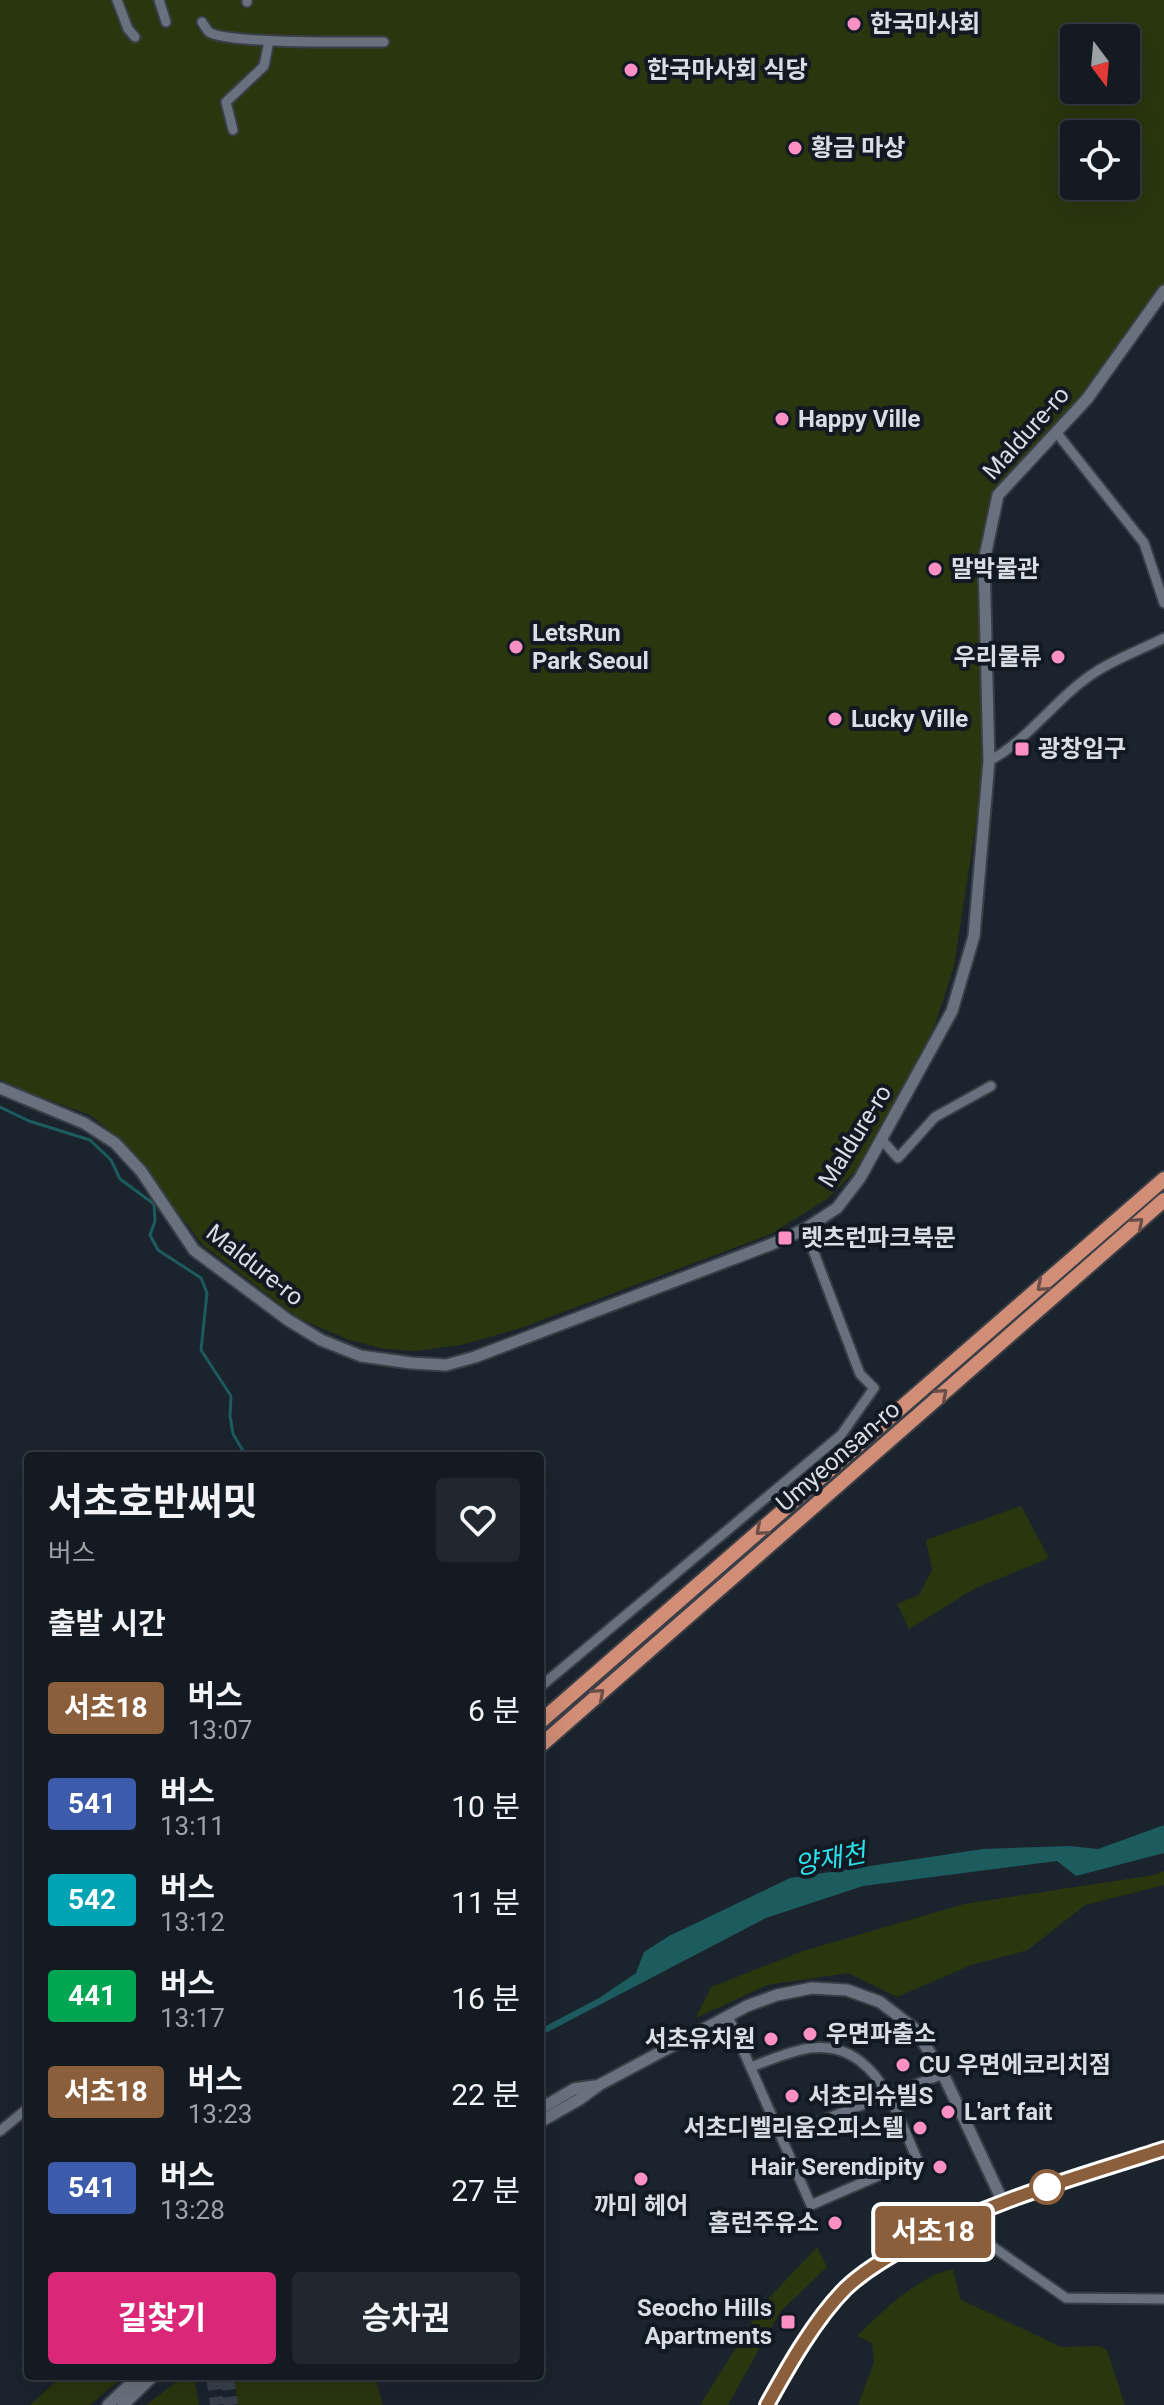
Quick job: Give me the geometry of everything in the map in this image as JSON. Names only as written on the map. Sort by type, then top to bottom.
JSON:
[{"type":"highway","name":"Umyeonsan-ro","points":[[544,1719],[1164,1179]]},
{"type":"highway","name":"Umyeonsan-ro","points":[[544,1742],[1164,1200]]},
{"type":"main road","points":[[767,2405],[795,2355],[845,2289],[890,2255],[965,2217],[1003,2202],[1164,2149]]},
{"type":"street","points":[[117,0],[128,29],[135,37]]},
{"type":"street","points":[[159,0],[166,22]]},
{"type":"street","points":[[202,22],[210,32],[219,35],[269,41],[384,42]]},
{"type":"street","points":[[233,130],[226,102],[264,66],[269,41]]},
{"type":"street","name":"Maldure-ro","points":[[0,1088],[84,1123],[115,1143],[141,1171],[188,1243],[207,1262],[321,1340],[361,1356],[446,1365],[475,1357],[772,1244],[805,1229],[837,1208],[860,1178],[952,1011],[974,936],[989,761],[984,561],[998,495],[1087,399],[1164,291]]},
{"type":"street","points":[[1056,432],[1144,543],[1164,603]]},
{"type":"street","points":[[989,761],[1008,751],[1049,710],[1097,671],[1164,638]]},
{"type":"street","points":[[882,1140],[898,1158],[935,1117],[991,1086]]},
{"type":"street","points":[[544,1684],[841,1435],[874,1388],[860,1374],[805,1229]]},
{"type":"street","points":[[544,2120],[599,2085],[767,1998],[796,1990],[847,1990],[880,2002],[906,2020],[930,2050],[1003,2202]]},
{"type":"street","points":[[728,2016],[811,2205],[917,2159],[888,2095],[870,2068],[860,2060],[833,2050],[809,2048],[751,2067]]},
{"type":"street","points":[[781,2136],[943,2074]]},
{"type":"street","points":[[544,2107],[574,2089],[599,2085]]},
{"type":"street","points":[[0,2131],[24,2111]]},
{"type":"street","points":[[965,2217],[993,2247],[1066,2298],[1164,2299]]},
{"type":"street","points":[[125,2398],[136,2380]]},
{"type":"street","points":[[108,2405],[125,2398],[148,2380]]},
{"type":"shaded area","name":"LetsRun Park Seoul","points":[[0,0],[1164,0],[1164,283],[1082,395],[996,489],[987,523],[985,740],[979,804],[954,966],[935,1025],[865,1162],[827,1199],[771,1234],[518,1329],[461,1345],[415,1351],[385,1349],[349,1340],[298,1318],[203,1245],[121,1140],[90,1115],[21,1090],[0,1079]]},
{"type":"shaded area","points":[[1021,1506],[1049,1558],[974,1589],[909,1629],[897,1604],[919,1595],[932,1570],[926,1540]]},
{"type":"shaded area","points":[[1164,1825],[1164,1853],[1076,1876],[1057,1861],[863,1886],[766,1918],[544,2034],[544,2027],[599,1998],[636,1973],[644,1952],[669,1936],[790,1878],[983,1849],[1070,1846],[1098,1849]]},
{"type":"shaded area","points":[[1164,1871],[1164,1885],[1085,1905],[1028,1950],[971,1965],[897,1997],[848,1973],[767,1985],[696,2018],[711,1987],[803,1951],[964,1904]]},
{"type":"shaded area","points":[[817,2247],[827,2267],[780,2312],[728,2405],[700,2405],[764,2303]]},
{"type":"shaded area","points":[[953,2269],[960,2299],[1061,2347],[1099,2346],[1107,2350],[1125,2405],[858,2405],[874,2362],[872,2343],[857,2336],[914,2287]]},
{"type":"shaded area","points":[[58,2380],[119,2380],[90,2405],[30,2405]]},
{"type":"shaded area","points":[[179,2380],[195,2380],[199,2405],[146,2405]]},
{"type":"shaded area","points":[[235,2380],[376,2380],[383,2405],[238,2405]]},
{"type":"waterway","points":[[0,1107],[29,1121],[90,1140],[111,1160],[120,1179],[154,1204],[155,1221],[150,1235],[158,1250],[201,1278],[207,1293],[201,1350],[231,1396],[233,1434],[244,1452]]},
{"type":"tunnel","points":[[214,2380],[217,2405]]},
{"type":"tunnel","points":[[228,2380],[231,2405]]},
{"type":"bus line","name":"서초18","points":[[767,2405],[795,2355],[845,2289],[890,2255],[946,2224],[984,2209],[1164,2149]]},
{"type":"place","name":"한국마사회","points":[[854,24]]},
{"type":"place","name":"한국마사회 식당","points":[[631,70]]},
{"type":"place","name":"황금 마상","points":[[795,148]]},
{"type":"place","name":"Happy Ville","points":[[782,419]]},
{"type":"place","name":"말박물관","points":[[935,569]]},
{"type":"place","name":"LetsRun Park Seoul","points":[[516,647]]},
{"type":"place","name":"우리물류","points":[[1058,657]]},
{"type":"place","name":"Lucky Ville","points":[[835,719]]},
{"type":"place","name":"광창입구","points":[[1022,749]]},
{"type":"place","name":"렛츠런파크북문","points":[[785,1238]]},
{"type":"place","name":"우면파출소","points":[[810,2034]]},
{"type":"place","name":"서초유치원","points":[[771,2039]]},
{"type":"place","name":"CU 우면에코리치점","points":[[903,2065]]},
{"type":"place","name":"서초리슈빌S","points":[[792,2096]]},
{"type":"place","name":"L'art fait","points":[[948,2112]]},
{"type":"place","name":"서초디벨리움오피스텔","points":[[920,2128]]},
{"type":"place","name":"Hair Serendipity","points":[[940,2167]]},
{"type":"place","name":"까미 헤어","points":[[641,2179]]},
{"type":"place","name":"홈런주유소","points":[[835,2223]]},
{"type":"place","name":"Seocho Hills Apartments","points":[[788,2322]]},
{"type":"water label","name":"양재천","points":[[830,1859]]}]
